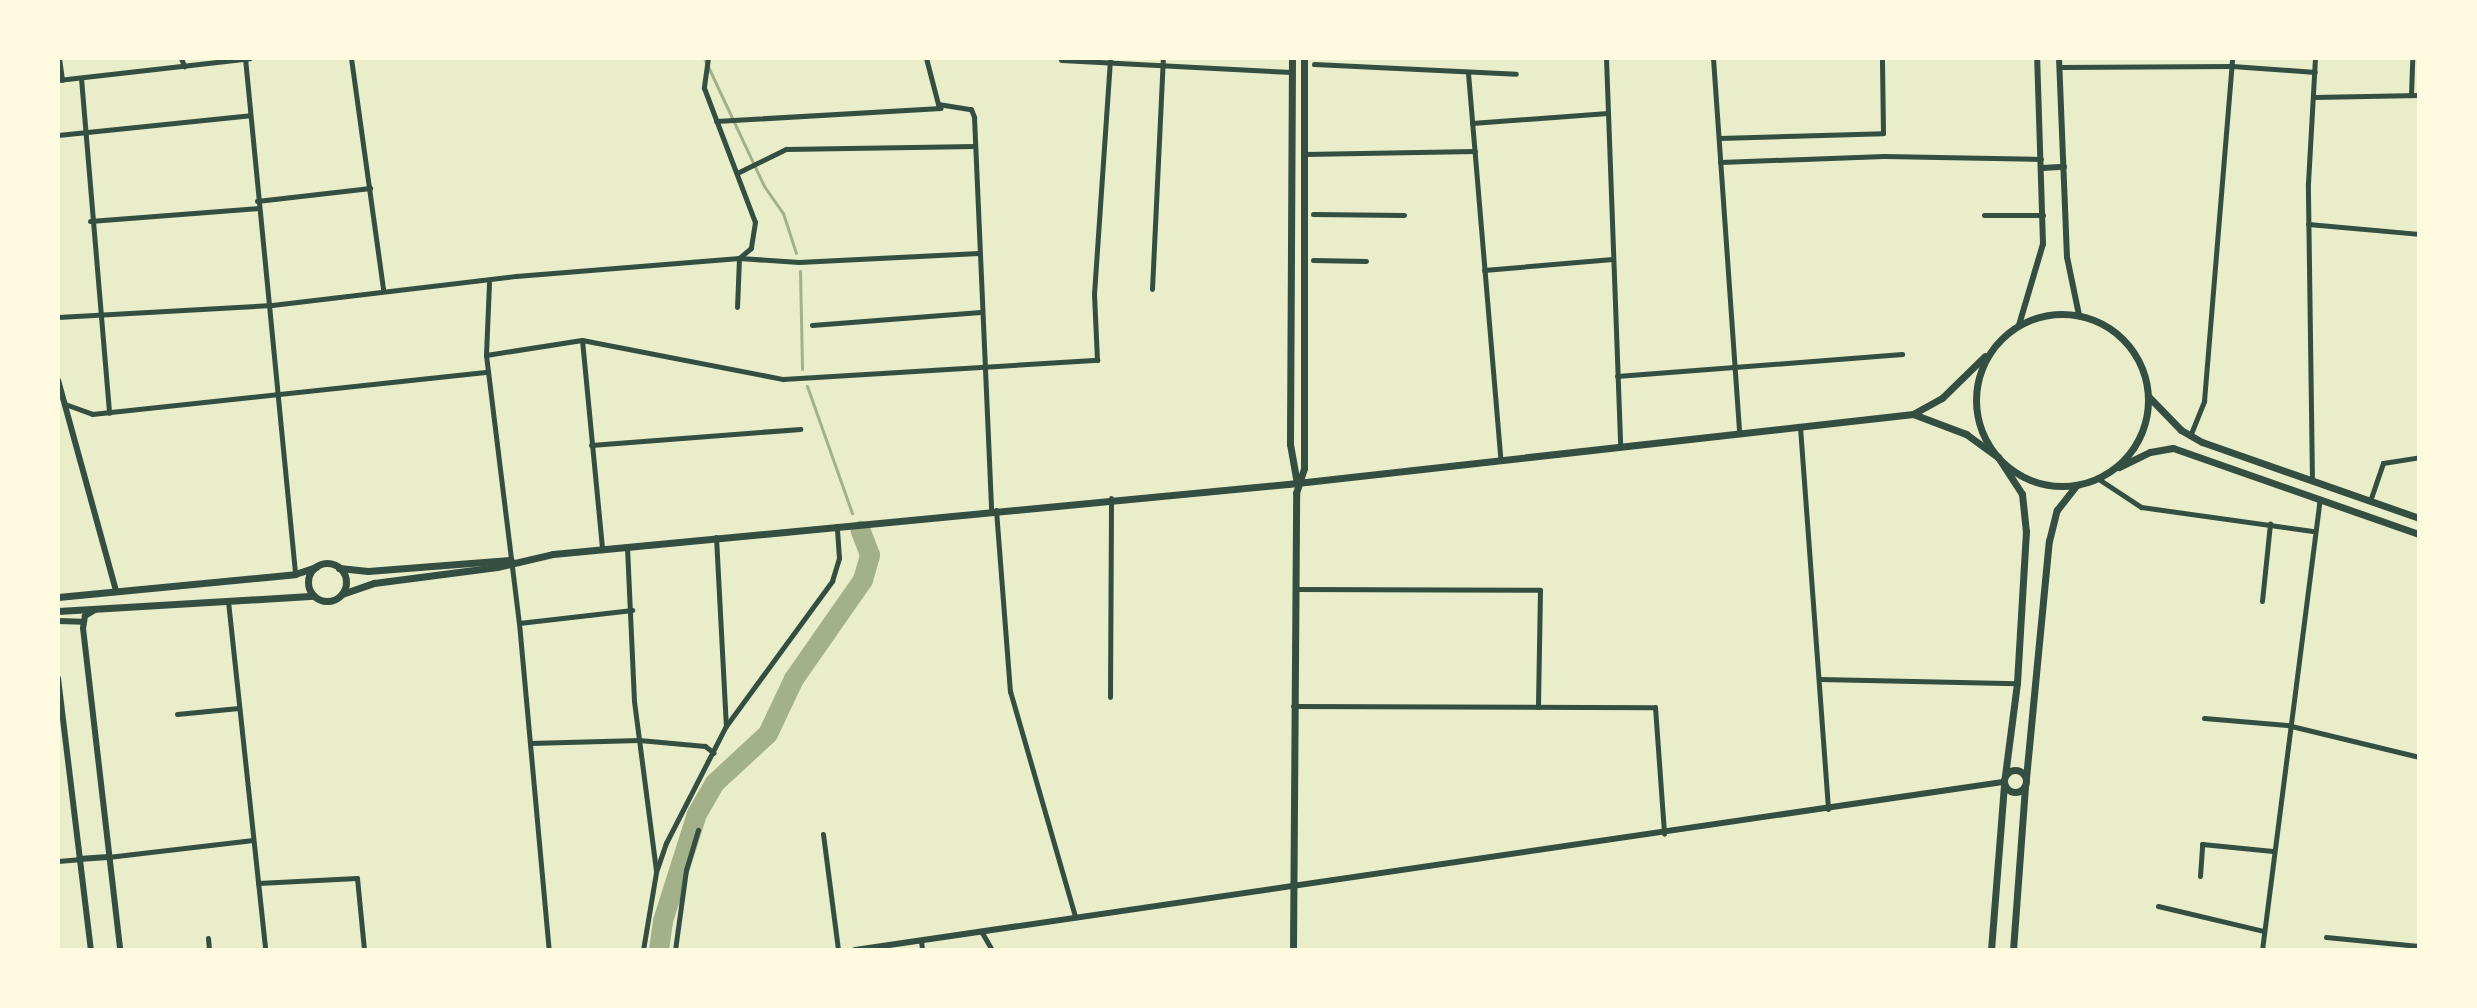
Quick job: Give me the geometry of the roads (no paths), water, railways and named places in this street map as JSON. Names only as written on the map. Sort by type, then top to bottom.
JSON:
[{"type":"main road","points":[[1292,58],[1290,444],[1297,483],[1292,706],[1293,950]]},
{"type":"main road","points":[[1297,483],[1304,468],[1304,58]]},
{"type":"main road","points":[[1292,72],[1304,72]]},
{"type":"main road","points":[[1913,414],[1956,387],[2019,325],[2038,317],[2079,315],[2106,325],[2128,344],[2142,368],[2148,396],[2145,425],[2131,451],[2109,471]]},
{"type":"main road","points":[[1991,950],[2004,781],[2017,683],[2026,510],[2022,494],[1984,437],[1977,406],[1983,366],[1996,345]]},
{"type":"main road","points":[[2148,396],[2190,436],[2419,518]]},
{"type":"main road","points":[[58,597],[295,574],[316,567],[368,571],[511,560],[1111,497],[1297,483],[1500,457],[1913,414],[1952,426],[2037,482],[2083,483]]},
{"type":"main road","points":[[2013,950],[2025,782],[2049,541],[2064,498],[2083,483],[2150,452],[2173,448],[2419,534]]},
{"type":"main road","points":[[58,611],[314,596],[328,601],[374,583],[497,567],[511,560]]},
{"type":"main road","points":[[314,596],[308,581],[316,567]]},
{"type":"main road","points":[[339,568],[346,583],[342,594]]},
{"type":"main road","points":[[2004,781],[2015,770],[2025,782]]},
{"type":"main road","points":[[2004,781],[2013,793],[2025,782]]},
{"type":"street","points":[[59,58],[60,80],[246,58],[258,205],[272,305],[295,574]]},
{"type":"street","points":[[181,58],[184,66]]},
{"type":"street","points":[[351,58],[383,290]]},
{"type":"street","points":[[708,58],[704,88],[755,222],[751,248],[739,258],[737,307]]},
{"type":"street","points":[[926,58],[942,108]]},
{"type":"street","points":[[1152,289],[1163,58]]},
{"type":"street","points":[[1606,58],[1620,446]]},
{"type":"street","points":[[1713,58],[1739,432]]},
{"type":"street","points":[[1719,138],[1883,133],[1882,58]]},
{"type":"street","points":[[2019,325],[2041,261],[2043,215],[2037,58]]},
{"type":"street","points":[[2059,58],[2067,257],[2079,315]]},
{"type":"street","points":[[2190,436],[2204,401],[2232,58]]},
{"type":"street","points":[[2312,481],[2308,224],[2315,58]]},
{"type":"street","points":[[2411,95],[2412,58]]},
{"type":"street","points":[[1061,60],[1292,72]]},
{"type":"street","points":[[486,355],[582,340],[783,379],[1097,360],[1094,294],[1110,61]]},
{"type":"street","points":[[1314,64],[1516,74]]},
{"type":"street","points":[[2060,67],[2232,66],[2315,72]]},
{"type":"street","points":[[1468,73],[1500,457]]},
{"type":"street","points":[[81,78],[87,132],[90,221],[109,413]]},
{"type":"street","points":[[2314,97],[2419,95]]},
{"type":"street","points":[[716,121],[971,109],[983,366],[1016,718],[1048,806],[1075,916]]},
{"type":"street","points":[[1472,123],[1608,113]]},
{"type":"street","points":[[58,135],[250,115]]},
{"type":"street","points":[[737,173],[786,149],[975,146]]},
{"type":"street","points":[[1304,154],[1475,151]]},
{"type":"street","points":[[1720,162],[1884,156],[2041,159]]},
{"type":"street","points":[[2042,168],[2064,167]]},
{"type":"street","points":[[90,221],[258,205],[370,188]]},
{"type":"street","points":[[1313,214],[1404,215]]},
{"type":"street","points":[[1984,215],[2043,215]]},
{"type":"street","points":[[2308,224],[2419,234]]},
{"type":"street","points":[[58,317],[272,305],[383,290],[489,283],[739,258],[799,262],[979,253]]},
{"type":"street","points":[[1484,270],[1613,259]]},
{"type":"street","points":[[1313,260],[1366,261]]},
{"type":"street","points":[[489,283],[486,355],[519,623],[549,950]]},
{"type":"street","points":[[812,325],[981,312]]},
{"type":"street","points":[[582,340],[602,549]]},
{"type":"street","points":[[1617,376],[1735,371],[1902,354]]},
{"type":"street","points":[[65,404],[92,414],[109,413],[488,372]]},
{"type":"street","points":[[58,380],[116,590]]},
{"type":"street","points":[[1800,427],[1828,810]]},
{"type":"street","points":[[591,445],[800,429]]},
{"type":"street","points":[[2370,501],[2383,463],[2419,457]]},
{"type":"street","points":[[2097,478],[2141,507],[2312,531]]},
{"type":"street","points":[[1110,697],[1111,497]]},
{"type":"street","points":[[2262,950],[2287,725],[2312,531],[2320,499]]},
{"type":"street","points":[[2262,601],[2270,523]]},
{"type":"street","points":[[643,950],[656,872],[726,726],[832,581],[839,558],[837,525]]},
{"type":"street","points":[[716,537],[726,726]]},
{"type":"street","points":[[627,546],[639,740],[656,872]]},
{"type":"street","points":[[1295,589],[1540,590],[1538,707]]},
{"type":"street","points":[[227,600],[265,950]]},
{"type":"street","points":[[58,621],[83,622],[102,607]]},
{"type":"street","points":[[519,623],[632,610]]},
{"type":"street","points":[[83,622],[120,950]]},
{"type":"street","points":[[58,678],[60,725],[91,950]]},
{"type":"street","points":[[1820,679],[2017,683]]},
{"type":"street","points":[[1292,706],[1655,707],[1664,834]]},
{"type":"street","points":[[177,714],[239,708]]},
{"type":"street","points":[[2204,718],[2287,725],[2419,757]]},
{"type":"street","points":[[530,743],[639,740],[705,746],[714,753]]},
{"type":"street","points":[[855,950],[887,948],[1075,916],[1294,889],[2004,781]]},
{"type":"street","points":[[675,950],[698,830]]},
{"type":"street","points":[[823,834],[838,950]]},
{"type":"street","points":[[58,861],[253,840]]},
{"type":"street","points":[[2200,876],[2202,844],[2273,851]]},
{"type":"street","points":[[258,883],[357,878],[364,950]]},
{"type":"street","points":[[2158,906],[2264,931]]},
{"type":"street","points":[[980,930],[992,950]]},
{"type":"street","points":[[2326,937],[2419,946]]},
{"type":"street","points":[[208,938],[209,950]]},
{"type":"street","points":[[921,940],[922,950]]},
{"type":"waterway","points":[[704,58],[764,186],[783,213],[796,253]]},
{"type":"waterway","points":[[800,271],[802,369]]},
{"type":"waterway","points":[[807,386],[852,513]]},
{"type":"waterway","points":[[659,950],[663,921],[697,814],[715,783],[768,734],[794,679],[863,580],[870,555],[861,531]]}]
